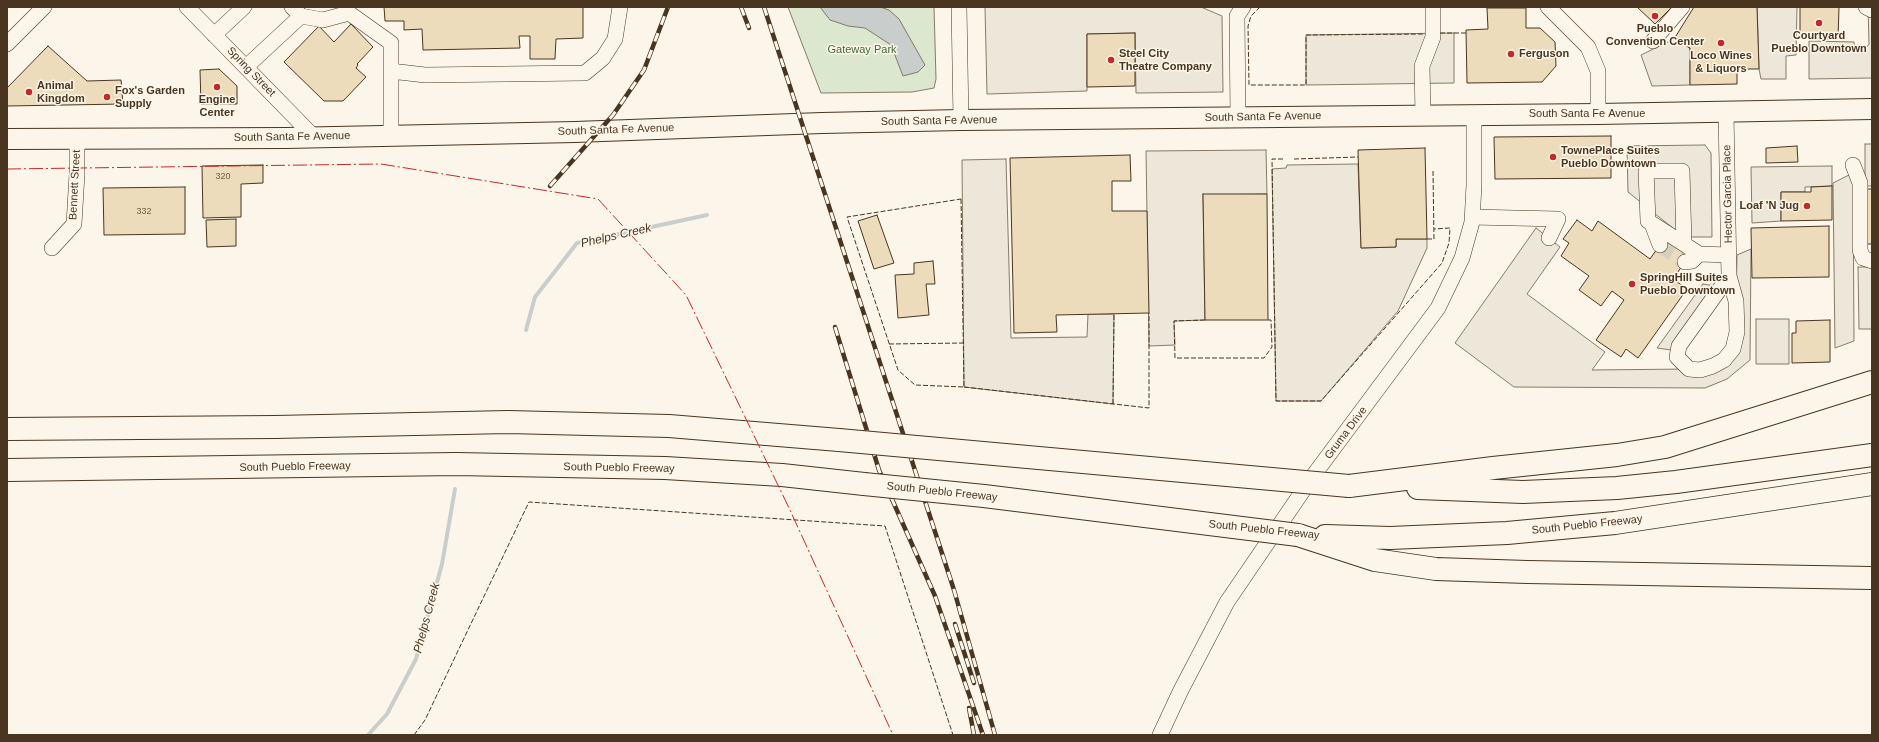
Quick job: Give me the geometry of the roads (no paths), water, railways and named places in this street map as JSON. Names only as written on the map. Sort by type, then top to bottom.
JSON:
[{"type":"highway","points":[[1349,486],[1493,468],[1617,455],[1665,447],[1872,382]]},
{"type":"highway","points":[[7,429],[275,428],[508,422],[669,426],[1349,486],[1523,492],[1617,488],[1676,482],[1872,455]]},
{"type":"highway","name":"South Pueblo Freeway","points":[[7,470],[456,464],[665,468],[782,475],[984,496],[1298,535],[1390,538],[1507,533],[1615,523],[1872,484]]},
{"type":"highway","points":[[1298,535],[1375,560],[1436,569],[1866,581]]},
{"type":"main road","name":"South Santa Fe Avenue","points":[[7,139],[314,137],[568,132],[822,123],[961,120],[1598,114],[1872,109]]},
{"type":"street","points":[[7,44],[44,7]]},
{"type":"street","name":"Spring Street","points":[[187,7],[314,137]]},
{"type":"street","points":[[214,34],[244,7]]},
{"type":"street","points":[[391,71],[424,75],[585,73],[603,58],[615,39],[620,7]]},
{"type":"street","points":[[959,7],[961,120]]},
{"type":"street","points":[[1238,118],[1237,16],[1242,7]]},
{"type":"street","points":[[1423,115],[1422,66],[1433,37],[1433,7]]},
{"type":"street","points":[[1548,7],[1588,47],[1598,71],[1598,114]]},
{"type":"street","points":[[1653,41],[1682,7]]},
{"type":"street","points":[[1866,7],[1872,10]]},
{"type":"street","points":[[246,67],[297,11],[323,20],[349,10],[391,43],[391,135]]},
{"type":"street","name":"Hector Garcia Place","points":[[1726,112],[1729,276],[1736,301],[1737,332],[1733,349],[1724,360],[1714,366],[1700,370],[1689,369],[1677,357],[1679,346],[1729,276]]},
{"type":"street","name":"Gruma Drive","points":[[1160,735],[1181,690],[1228,602],[1313,476],[1438,308],[1462,258],[1472,218],[1474,114]]},
{"type":"street","name":"Bennett Street","points":[[52,248],[74,224],[77,174],[77,138]]},
{"type":"street","points":[[1853,165],[1860,183],[1860,250],[1863,258],[1872,262]]},
{"type":"street","points":[[1684,244],[1682,171],[1646,171],[1648,221],[1699,254],[1729,255]]},
{"type":"street","points":[[1472,218],[1558,219],[1549,238]]},
{"type":"street","points":[[1652,224],[1660,245]]},
{"type":"street","points":[[1685,262],[1692,262],[1699,254]]},
{"type":"waterway","name":"Phelps Creek","points":[[526,330],[535,297],[577,243],[707,215]]},
{"type":"waterway","name":"Phelps Creek","points":[[368,735],[387,714],[416,659],[442,564],[455,489]]},
{"type":"tunnel","points":[[1660,245],[1685,262]]},
{"type":"railway","points":[[550,186],[613,115],[644,70],[668,7]]},
{"type":"railway","points":[[741,7],[749,28]]},
{"type":"railway","points":[[764,7],[954,590],[995,735]]},
{"type":"railway","points":[[835,327],[879,470],[935,596],[983,735]]},
{"type":"railway","points":[[955,624],[974,683]]},
{"type":"railway","points":[[969,708],[974,735]]},
{"type":"place","name":"Pueblo Convention Center","points":[[1655,16]]},
{"type":"place","name":"Courtyard Pueblo Downtown","points":[[1819,23]]},
{"type":"place","name":"Loco Wines & Liquors","points":[[1721,43]]},
{"type":"place","name":"Ferguson","points":[[1511,54]]},
{"type":"place","name":"Steel City Theatre Company","points":[[1111,60]]},
{"type":"place","name":"Engine Center","points":[[217,87]]},
{"type":"place","name":"Animal Kingdom","points":[[29,92]]},
{"type":"place","name":"Fox's Garden Supply","points":[[107,97]]},
{"type":"place","name":"TownePlace Suites Pueblo Downtown","points":[[1553,157]]},
{"type":"place","name":"Loaf 'N Jug","points":[[1807,206]]},
{"type":"place","name":"SpringHill Suites Pueblo Downtown","points":[[1632,284]]},
{"type":"park label","name":"Gateway Park","points":[[862,50]]}]
